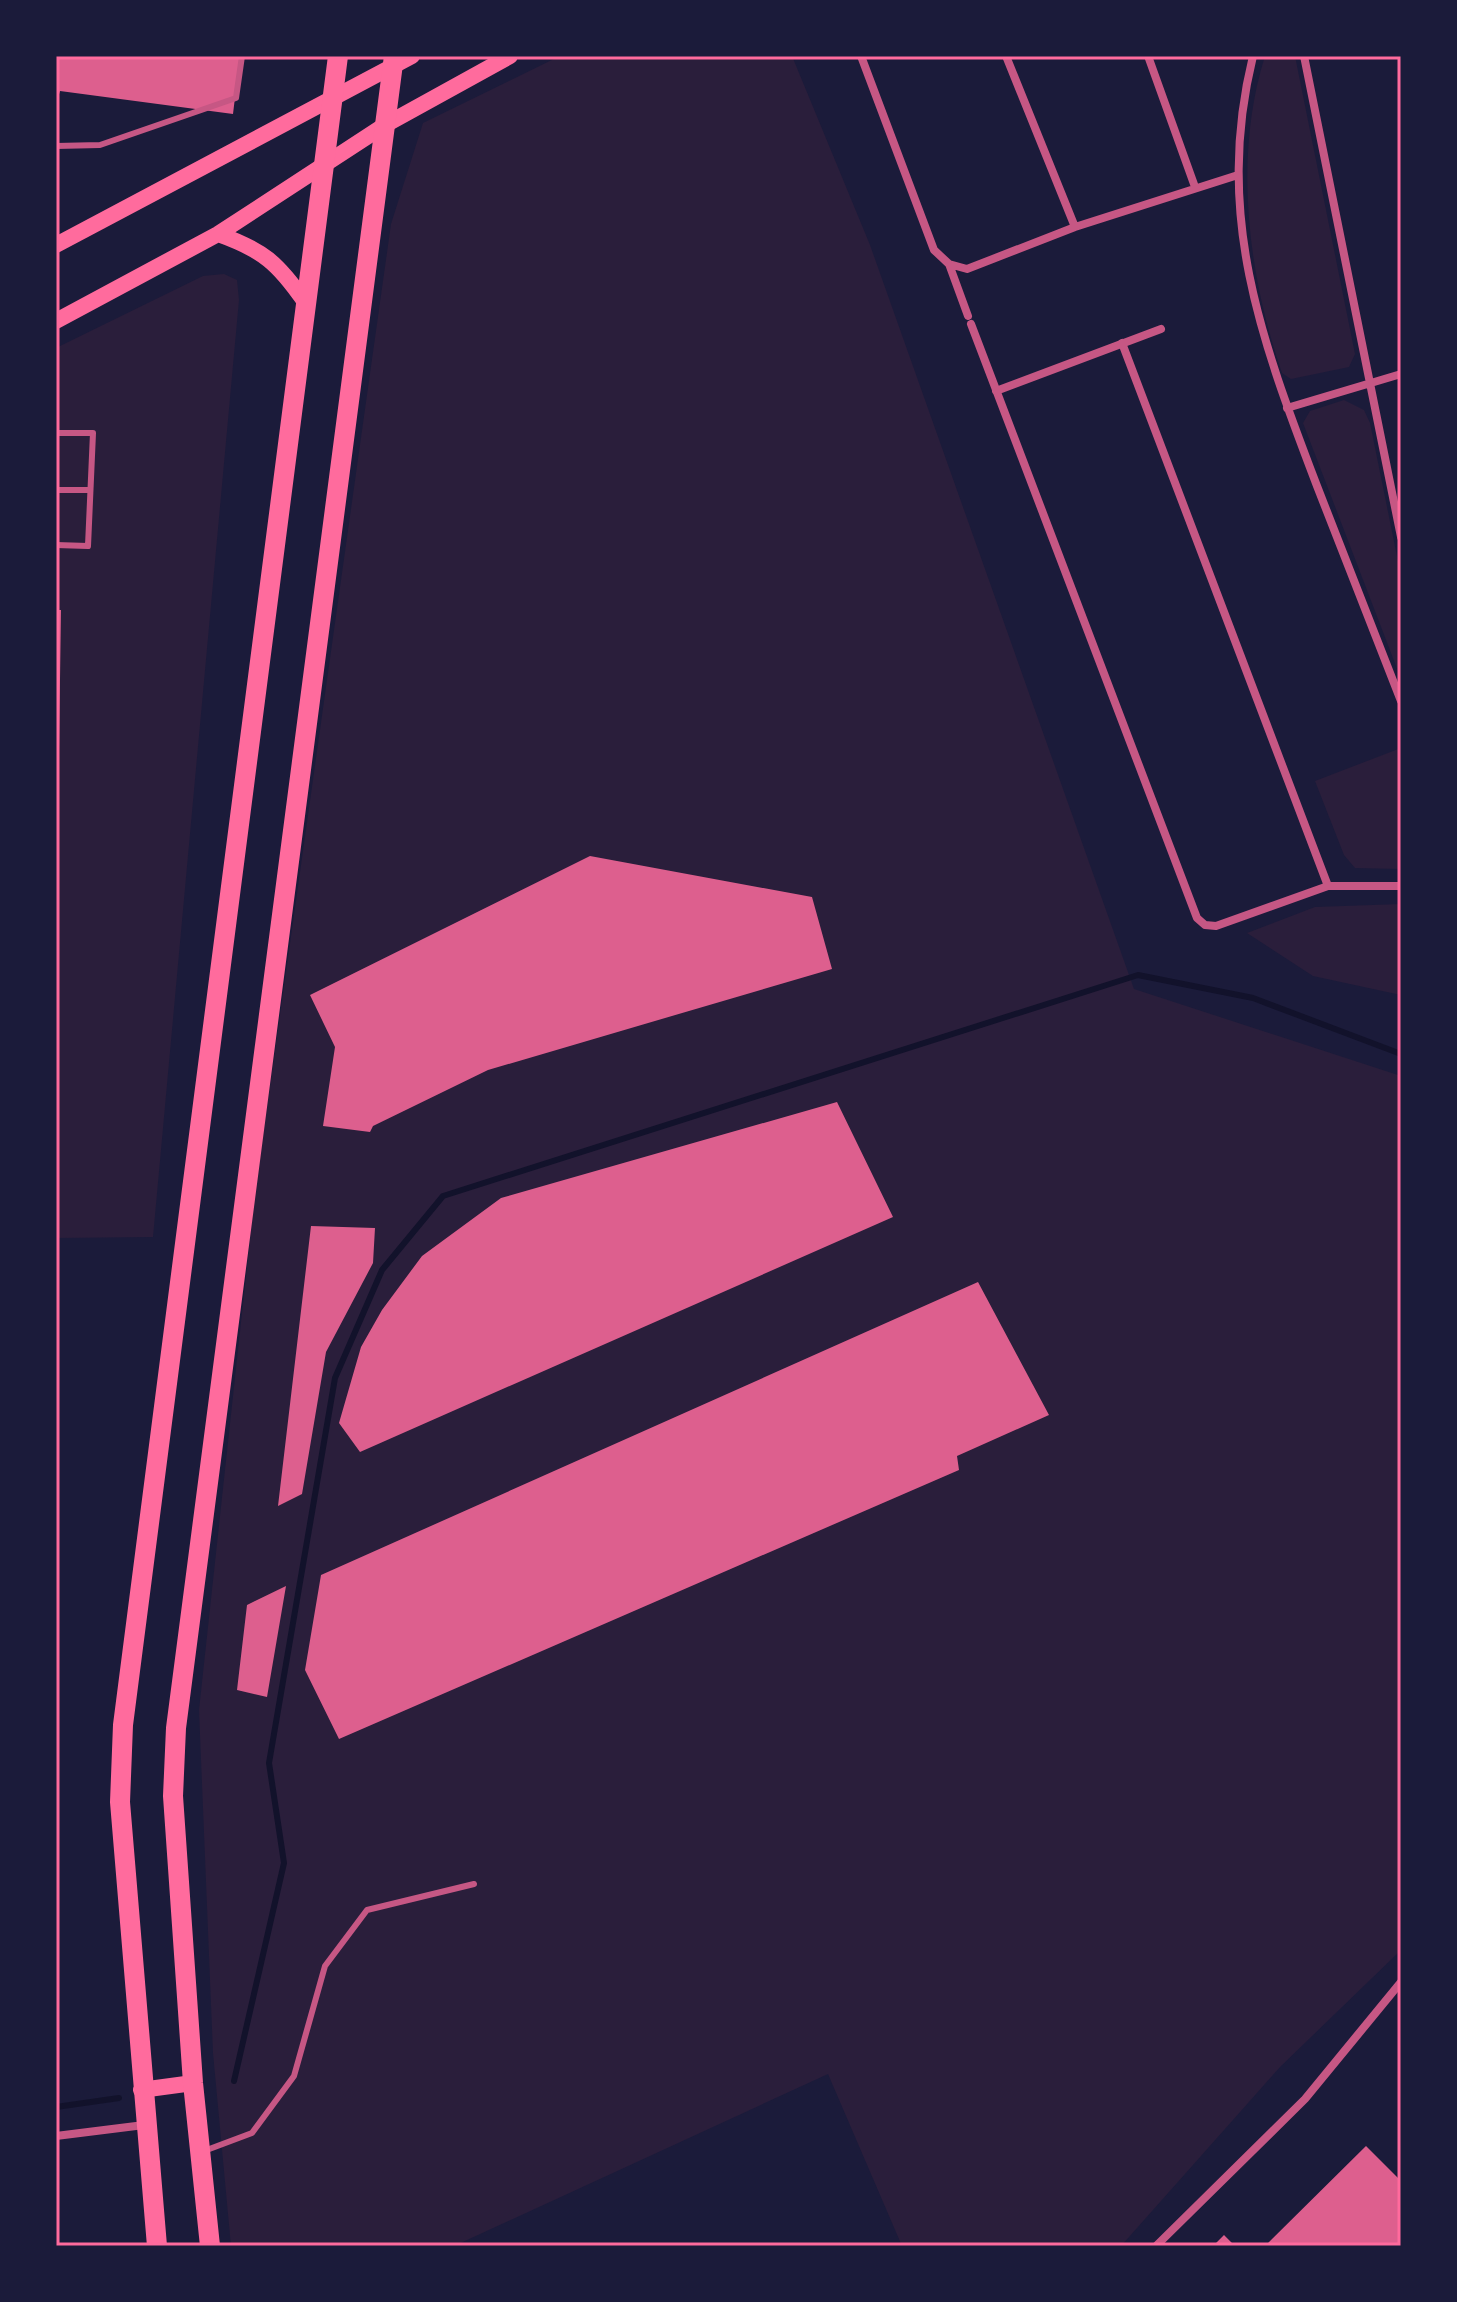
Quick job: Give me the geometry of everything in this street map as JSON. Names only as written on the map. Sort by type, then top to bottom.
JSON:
[{"type":"main road","points":[[157,2246],[141,2090],[120,1802],[123,1725],[338,56]]},
{"type":"main road","points":[[56,245],[332,98],[393,61],[412,56]]},
{"type":"main road","points":[[56,321],[218,234],[385,125],[510,56]]},
{"type":"main road","points":[[210,2246],[193,2083],[173,1796],[176,1728],[393,61]]},
{"type":"main road","points":[[218,234],[248,245],[272,260],[305,302]]},
{"type":"main road","points":[[141,2090],[193,2083]]},
{"type":"street","points":[[861,56],[934,250],[949,264],[1197,918],[1205,925],[1216,926],[1328,886],[1401,886]]},
{"type":"street","points":[[1006,56],[1075,227]]},
{"type":"street","points":[[1148,56],[1195,187]]},
{"type":"street","points":[[1253,56],[1241,127],[1238,175],[1241,238],[1254,305],[1287,408],[1401,701]]},
{"type":"street","points":[[1304,56],[1401,537]]},
{"type":"street","points":[[949,264],[967,269],[1075,227],[1238,175]]},
{"type":"street","points":[[996,391],[1161,329]]},
{"type":"street","points":[[1122,343],[1328,886]]},
{"type":"street","points":[[1287,408],[1401,374]]},
{"type":"street","points":[[1156,2246],[1305,2099],[1401,1982]]},
{"type":"street","points":[[56,2136],[145,2124]]},
{"type":"lane","points":[[56,146],[100,145],[236,98],[242,56]]},
{"type":"lane","points":[[56,433],[93,433],[88,546],[56,545]]},
{"type":"lane","points":[[56,490],[90,490]]},
{"type":"lane","points":[[200,2152],[252,2133],[294,2076],[325,1966],[367,1910],[474,1884]]},
{"type":"shaded area","points":[[560,56],[792,56],[870,245],[1134,989],[1401,1076],[1401,1950],[1280,2067],[1121,2246],[902,2246],[828,2074],[454,2246],[231,2246],[213,2053],[199,1710],[255,1193],[391,224],[423,123]]},
{"type":"shaded area","points":[[1265,56],[1295,56],[1355,354],[1349,367],[1291,379],[1282,373],[1270,335],[1260,296],[1249,216],[1249,134]]},
{"type":"shaded area","points":[[224,274],[237,280],[239,300],[153,1237],[56,1238],[56,348],[203,276]]},
{"type":"shaded area","points":[[1344,400],[1364,410],[1370,423],[1401,576],[1401,679],[1303,423],[1310,411]]},
{"type":"shaded area","points":[[1401,748],[1401,869],[1355,868],[1344,855],[1315,781]]},
{"type":"shaded area","points":[[1401,904],[1401,995],[1313,976],[1247,933],[1315,907]]},
{"type":"building","points":[[56,56],[240,56],[233,114],[60,91],[56,104]]},
{"type":"building","points":[[56,610],[61,610],[59,749],[56,749]]},
{"type":"building","points":[[590,856],[812,897],[832,969],[488,1070],[373,1126],[370,1132],[323,1126],[335,1047],[310,995]]},
{"type":"building","points":[[837,1102],[893,1217],[360,1452],[339,1423],[361,1347],[382,1310],[422,1256],[501,1198]]},
{"type":"building","points":[[311,1226],[375,1228],[373,1263],[326,1352],[302,1494],[278,1506]]},
{"type":"building","points":[[978,1282],[1049,1415],[957,1456],[959,1470],[339,1739],[305,1670],[321,1575]]},
{"type":"building","points":[[286,1586],[267,1697],[237,1690],[247,1605]]},
{"type":"building","points":[[1366,2146],[1401,2181],[1401,2246],[1265,2246]]},
{"type":"building","points":[[1224,2235],[1235,2246],[1213,2246]]},
{"type":"waterway","points":[[234,2081],[284,1863],[269,1763],[335,1378],[382,1270],[443,1196],[1138,975],[1253,998],[1401,1054]]},
{"type":"waterway","points":[[56,2107],[119,2098]]}]
